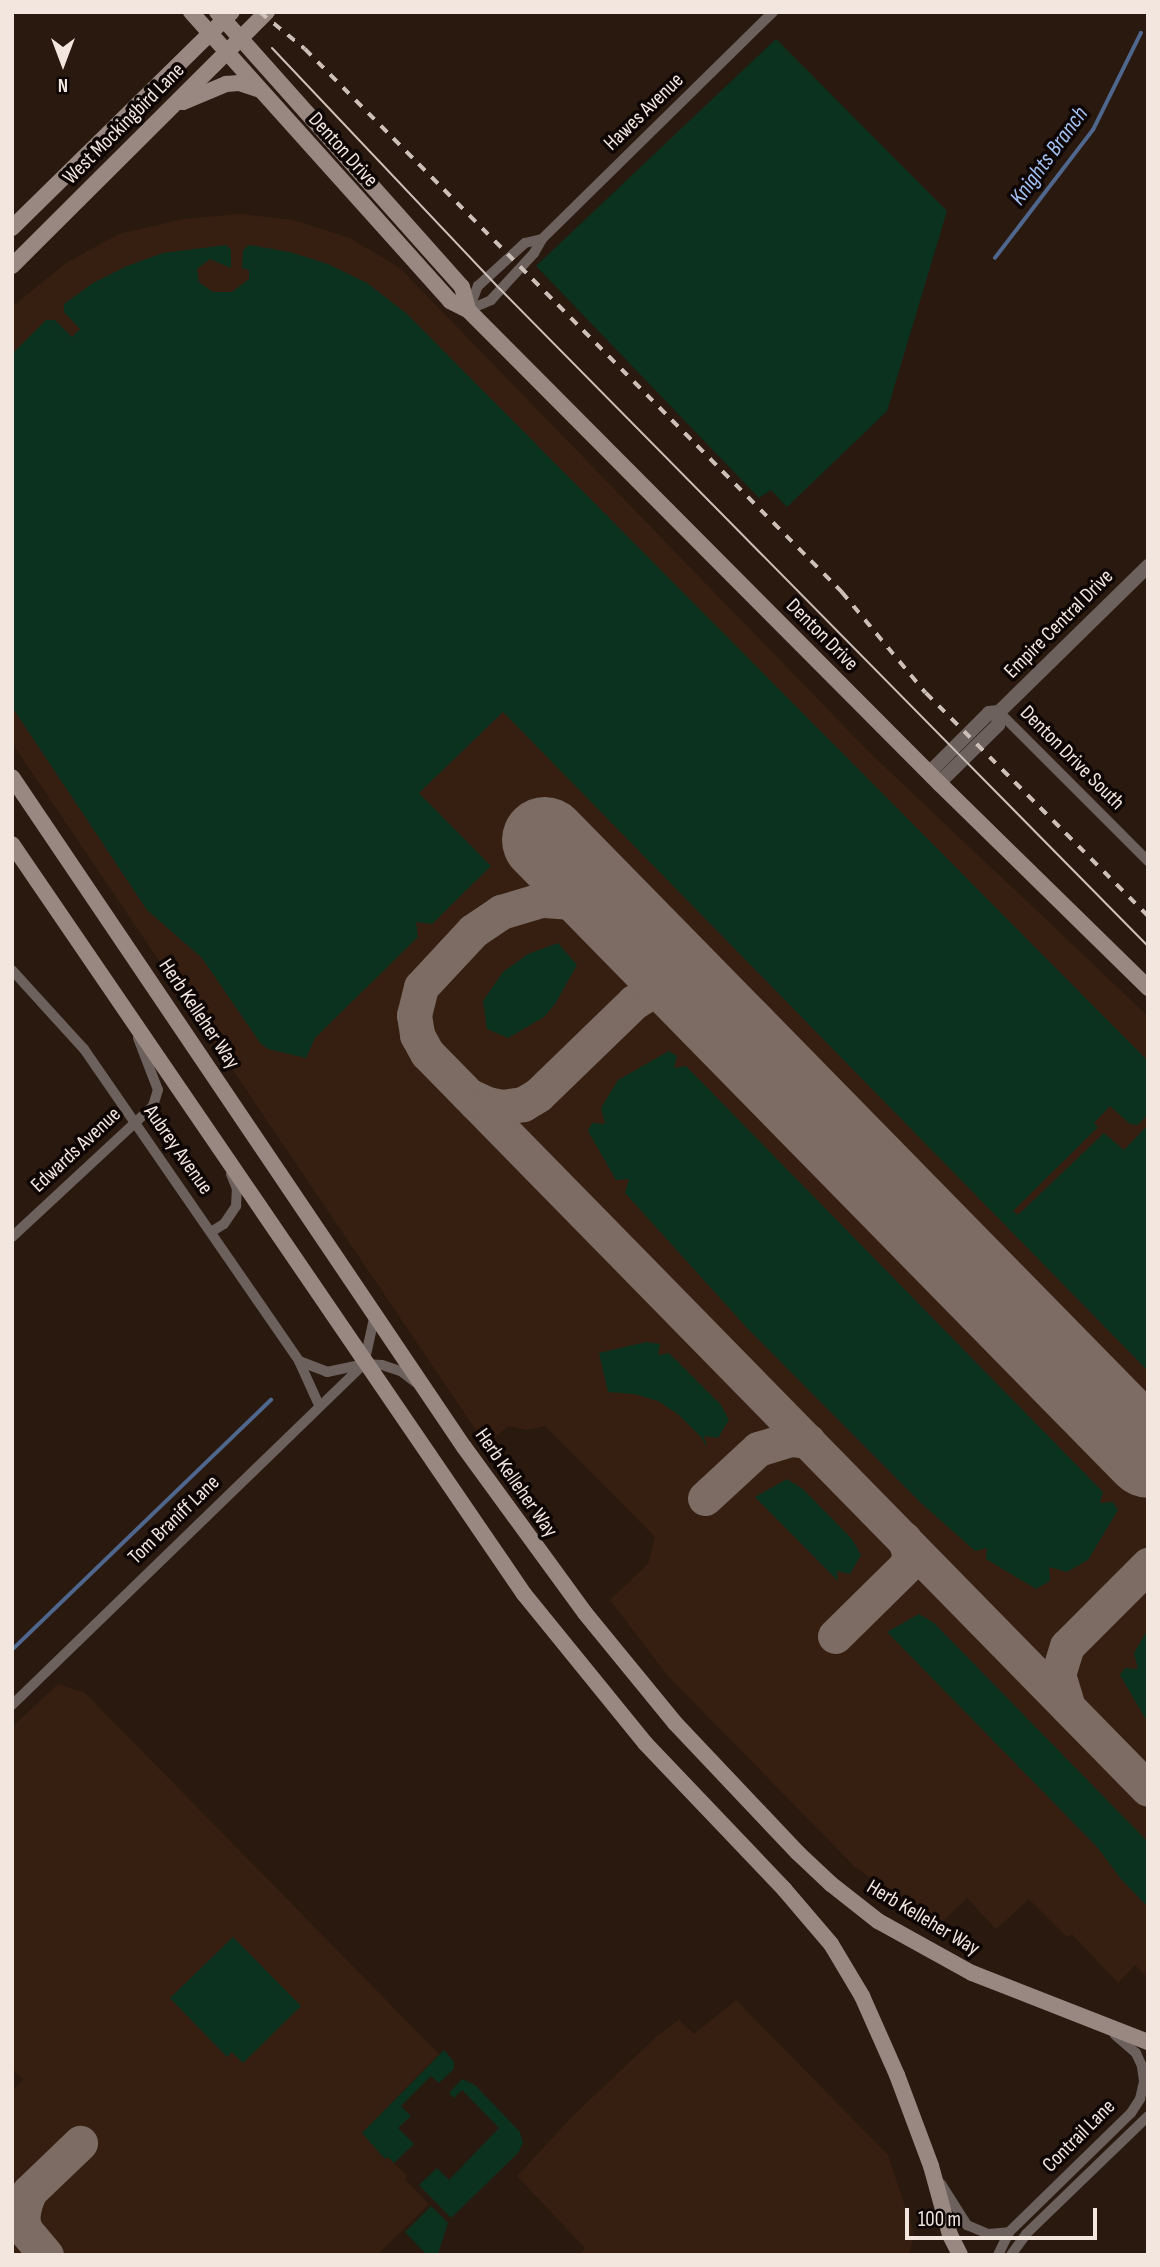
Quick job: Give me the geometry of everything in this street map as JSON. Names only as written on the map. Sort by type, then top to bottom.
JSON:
[{"type":"main road","name":"Denton Drive","points":[[191,12],[450,301],[468,310],[934,778],[1148,988]]},
{"type":"main road","name":"West Mockingbird Lane","points":[[12,266],[267,12]]},
{"type":"main road","name":"Denton Drive","points":[[224,15],[462,287],[468,310]]},
{"type":"main road","name":"West Mockingbird Lane","points":[[12,228],[210,34],[224,15]]},
{"type":"main road","points":[[166,112],[191,97],[226,83],[239,83],[262,91]]},
{"type":"main road","points":[[47,193],[65,213]]},
{"type":"main road","name":"Herb Kelleher Way","points":[[12,777],[426,1390],[584,1612],[675,1723],[798,1853],[831,1884],[878,1921],[972,1973],[1148,2042]]},
{"type":"main road","points":[[12,844],[221,1149],[364,1364],[555,1636],[653,1752],[784,1889],[831,1944],[873,2020],[931,2166],[950,2235],[960,2255]]},
{"type":"street","name":"Hawes Avenue","points":[[468,310],[491,300],[534,253],[542,239],[773,12]]},
{"type":"street","name":"Hawes Avenue","points":[[468,310],[478,286],[525,243],[542,239]]},
{"type":"street","name":"Empire Central Drive","points":[[934,778],[989,713],[999,712],[1148,566]]},
{"type":"street","name":"Denton Drive South","points":[[999,712],[1148,861]]},
{"type":"street","name":"Aubrey Avenue","points":[[12,971],[84,1049],[299,1361],[319,1405]]},
{"type":"street","name":"Edwards Avenue","points":[[12,1237],[153,1106],[158,1090],[125,1010]]},
{"type":"street","points":[[211,1232],[224,1224],[236,1206],[237,1189],[221,1149]]},
{"type":"street","points":[[364,1364],[375,1314]]},
{"type":"street","points":[[299,1361],[327,1372],[364,1364],[401,1371],[426,1390]]},
{"type":"street","name":"Tom Braniff Lane","points":[[12,1705],[364,1364]]},
{"type":"street","name":"Contrail Lane","points":[[998,2255],[1009,2232],[1131,2113],[1140,2099],[1144,2081],[1136,2053],[1122,2039],[1082,2014]]},
{"type":"street","name":"Contrail Lane","points":[[1011,2255],[1026,2234],[1148,2116]]},
{"type":"street","points":[[931,2166],[967,2225],[988,2234],[1009,2232]]},
{"type":"shaded area","points":[[240,214],[293,220],[350,238],[400,268],[870,753],[1148,1016],[1148,1978],[1135,1965],[1118,1983],[1072,1934],[1067,1937],[1029,1899],[996,1929],[967,1898],[940,1924],[916,1911],[855,1867],[668,1676],[610,1600],[648,1564],[655,1537],[545,1426],[527,1430],[508,1426],[486,1445],[12,743],[12,307],[66,263],[119,234],[183,219]]},
{"type":"shaded area","points":[[58,1684],[85,1693],[439,2054],[362,2133],[385,2159],[388,2157],[407,2176],[405,2179],[429,2204],[377,2255],[12,2255],[12,2090],[23,2080],[12,2068],[12,1727]]},
{"type":"shaded area","points":[[736,2000],[888,2155],[914,2233],[909,2255],[579,2255],[585,2248],[517,2176],[574,2115],[656,2037],[679,2020],[694,2034]]},
{"type":"green space","points":[[776,39],[947,211],[887,411],[787,507],[771,490],[759,498],[536,266]]},
{"type":"green space","points":[[226,245],[231,250],[231,268],[210,259],[197,269],[199,282],[213,292],[232,292],[249,279],[249,270],[242,268],[243,250],[249,245],[290,252],[328,264],[367,283],[406,313],[1148,1061],[1148,1114],[1138,1125],[1130,1124],[1110,1106],[1094,1123],[1098,1127],[1013,1211],[1018,1215],[1104,1133],[1124,1150],[1148,1125],[1148,1371],[503,712],[419,793],[491,866],[432,924],[416,922],[418,937],[315,1038],[306,1058],[268,1049],[261,1044],[202,958],[147,910],[12,707],[12,354],[46,320],[55,320],[72,337],[80,329],[64,312],[64,304],[93,283],[127,266],[163,253]]},
{"type":"green space","points":[[558,943],[577,965],[555,1004],[544,1017],[508,1038],[487,1029],[483,1001],[503,972],[528,954]]},
{"type":"green space","points":[[669,1051],[677,1056],[674,1068],[686,1066],[1103,1492],[1100,1503],[1113,1502],[1118,1510],[1088,1560],[1067,1572],[1049,1567],[1050,1581],[1036,1589],[986,1559],[987,1548],[975,1551],[921,1503],[748,1329],[625,1193],[629,1179],[616,1180],[588,1131],[592,1123],[605,1124],[601,1108],[618,1080]]},
{"type":"green space","points":[[646,1342],[660,1344],[658,1355],[669,1353],[721,1405],[729,1420],[718,1438],[704,1436],[707,1448],[701,1437],[679,1415],[658,1401],[634,1394],[608,1392],[599,1353]]},
{"type":"green space","points":[[787,1479],[803,1489],[852,1539],[861,1555],[850,1574],[837,1571],[838,1581],[755,1497]]},
{"type":"green space","points":[[919,1614],[934,1623],[1148,1842],[1148,1907],[1121,1879],[1098,1848],[887,1632]]},
{"type":"green space","points":[[1148,1629],[1148,1723],[1120,1675],[1125,1668],[1138,1669],[1134,1653]]},
{"type":"green space","points":[[233,1937],[301,2006],[243,2063],[232,2052],[227,2057],[170,1998]]},
{"type":"green space","points":[[444,2050],[454,2062],[454,2069],[439,2083],[431,2076],[401,2106],[411,2116],[398,2128],[414,2144],[394,2163],[388,2157],[385,2159],[362,2133]]},
{"type":"green space","points":[[462,2079],[475,2085],[520,2132],[523,2143],[518,2153],[451,2218],[419,2185],[437,2168],[449,2180],[499,2128],[462,2090],[454,2098],[449,2093]]},
{"type":"green space","points":[[431,2206],[448,2223],[438,2254],[425,2253],[405,2232]]},
{"type":"waterway","name":"Knights Branch","points":[[995,258],[1093,130],[1141,33]]},
{"type":"waterway","points":[[12,1650],[271,1400]]},
{"type":"taxiway","points":[[626,923],[601,909],[572,902],[541,900],[501,912],[473,931],[421,987],[414,1015],[417,1035],[427,1053],[1148,1789]]},
{"type":"taxiway","points":[[468,1095],[487,1104],[502,1107],[523,1104],[538,1095],[634,1002],[649,993],[670,991],[694,998],[715,1013]]},
{"type":"taxiway","points":[[705,1498],[758,1449],[791,1439],[808,1441]]},
{"type":"taxiway","points":[[835,1636],[908,1564],[909,1551],[904,1539]]},
{"type":"taxiway","points":[[1068,1707],[1058,1675],[1067,1646],[1148,1565]]},
{"type":"taxiway","points":[[46,2255],[25,2230],[22,2219],[24,2206],[29,2192],[80,2143]]},
{"type":"runway","points":[[545,840],[1148,1455]]},
{"type":"tram line","points":[[272,48],[500,289],[1148,946]]},
{"type":"railway","points":[[260,12],[305,49],[842,592],[926,693],[1148,916]]}]
